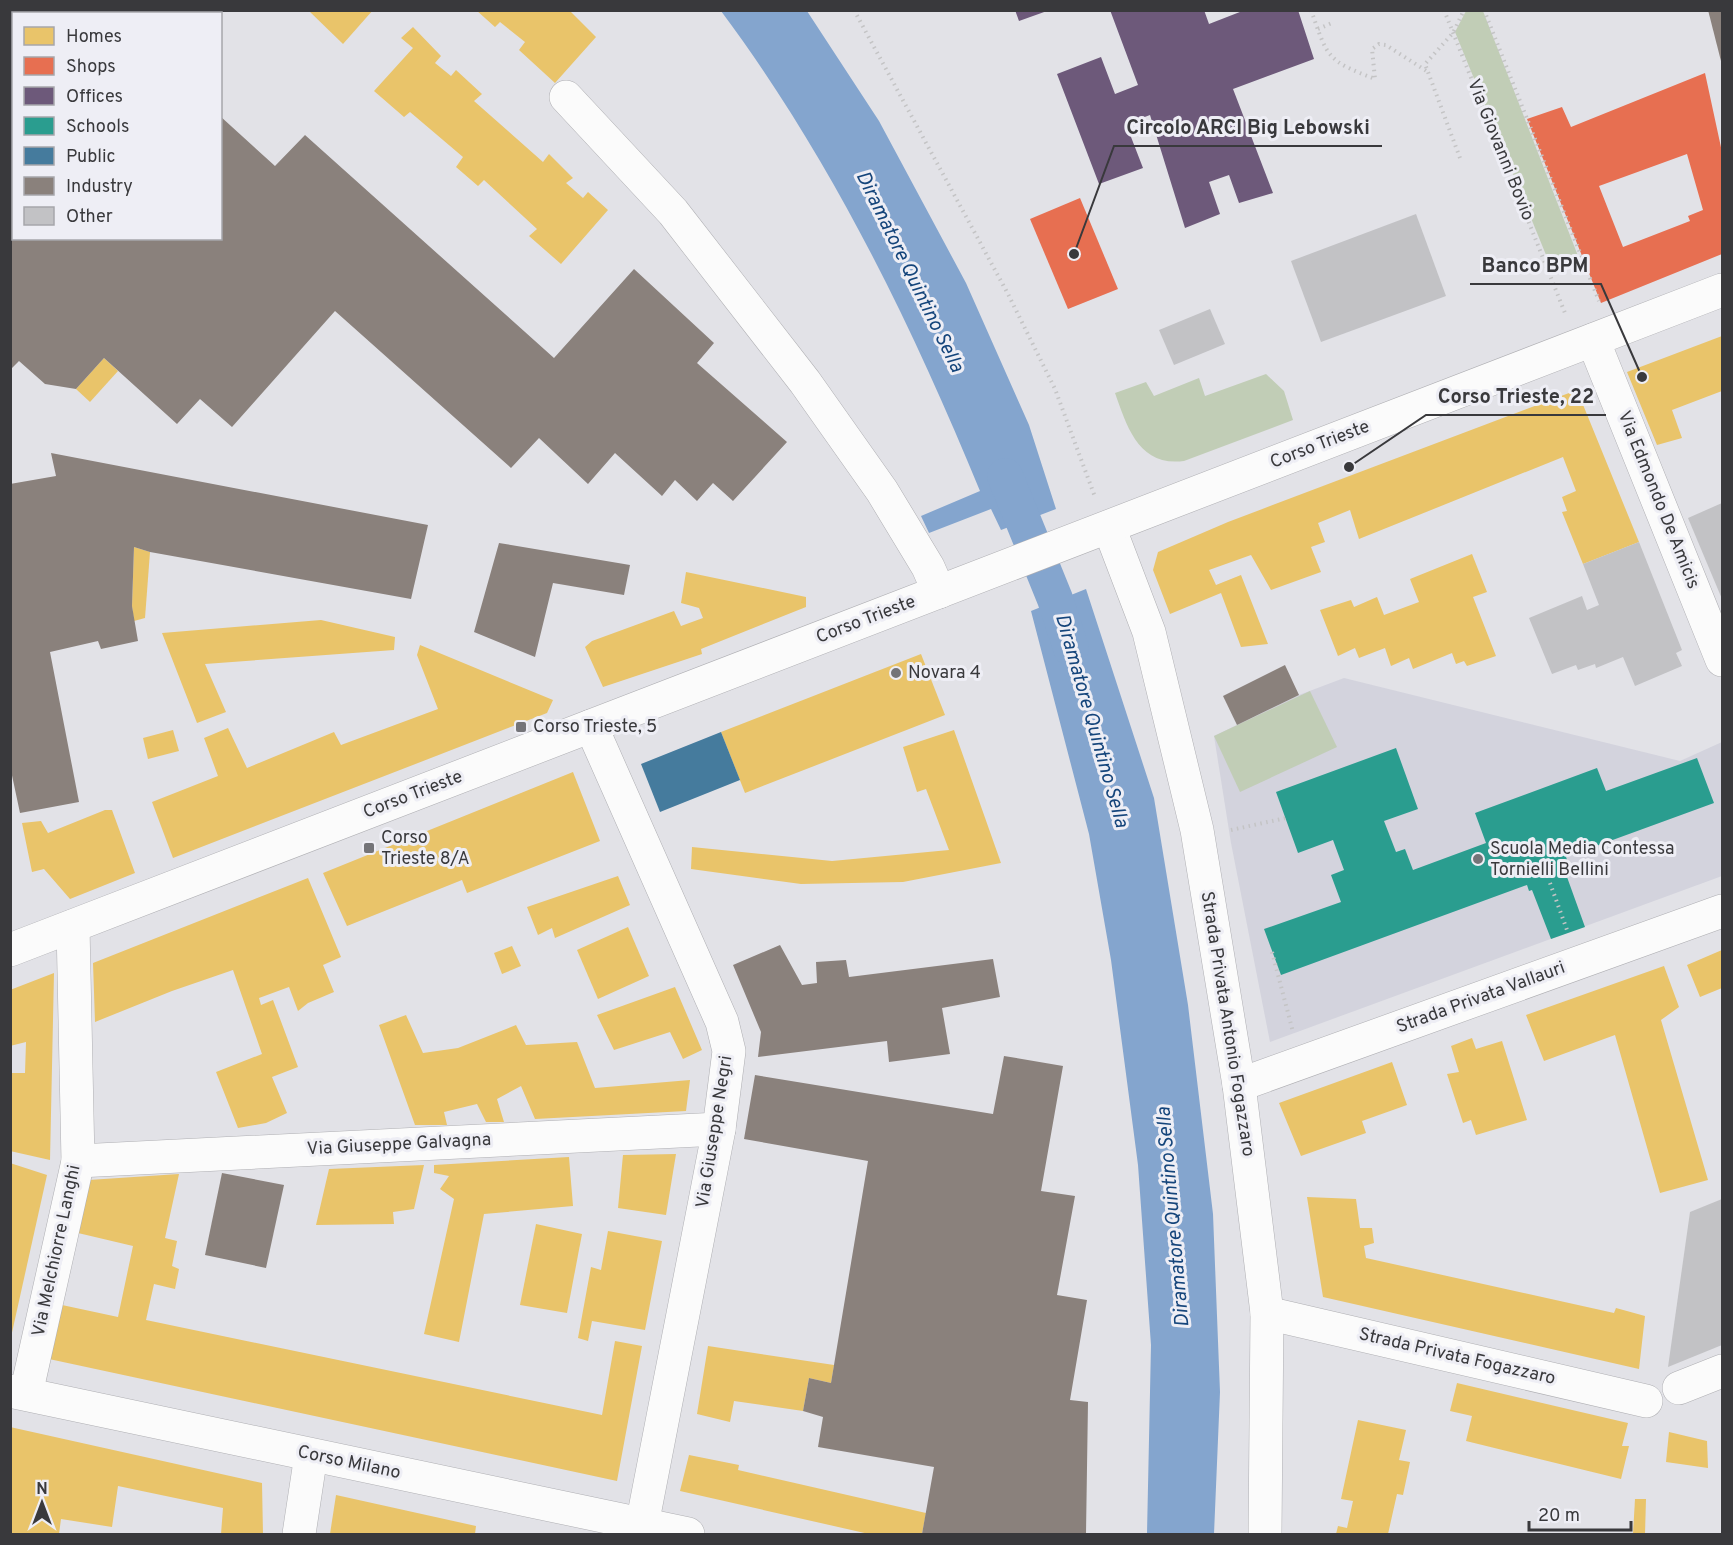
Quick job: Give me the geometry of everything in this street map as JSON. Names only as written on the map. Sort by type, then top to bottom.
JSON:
[{"type":"street","points":[[566,97],[673,212],[812,391],[906,530],[939,592]]},
{"type":"street","name":"Corso Trieste","points":[[10,950],[997,570],[1103,515],[1588,325],[1722,290]]},
{"type":"street","name":"Via Edmondo De Amicis","points":[[1588,325],[1722,660]]},
{"type":"street","name":"Strada Privata Antonio Fogazzaro","points":[[1103,515],[1149,632],[1197,830],[1239,1085],[1267,1313],[1265,1534]]},
{"type":"street","name":"Via Giuseppe Negri","points":[[591,726],[722,1022],[729,1051],[719,1129],[629,1527]]},
{"type":"street","name":"Strada Privata Vallauri","points":[[1239,1085],[1722,911]]},
{"type":"street","name":"Via Melchiorre Langhi","points":[[18,1393],[78,1161],[73,926]]},
{"type":"street","name":"Via Giuseppe Galvagna","points":[[78,1161],[719,1129]]},
{"type":"street","name":"Strada Privata Fogazzaro","points":[[1267,1313],[1646,1401]]},
{"type":"street","points":[[1679,1388],[1722,1371]]},
{"type":"street","name":"Corso Milano","points":[[18,1393],[311,1455],[629,1527],[688,1534]]},
{"type":"street","points":[[299,1534],[311,1455]]},
{"type":"path","points":[[854,10],[1003,285],[1055,388],[1103,515]]},
{"type":"path","points":[[1311,10],[1327,54],[1355,71],[1375,79],[1372,50],[1379,44],[1386,45],[1428,72]]},
{"type":"path","name":"Via Giovanni Bovio","points":[[1444,10],[1588,325]]},
{"type":"path","points":[[1460,158],[1425,64],[1453,33],[1464,10]]},
{"type":"path","points":[[1484,10],[1588,325]]},
{"type":"path","points":[[1318,29],[1332,23]]},
{"type":"path","points":[[1228,831],[1286,818]]},
{"type":"path","points":[[1550,883],[1569,936]]},
{"type":"path","points":[[1272,952],[1295,1036]]},
{"type":"shaded area","name":"Scuola Media Contessa Tornielli Bellini","points":[[1344,678],[1680,761],[1722,742],[1722,876],[1270,1042],[1231,843],[1214,736],[1299,695]]},
{"type":"green space","points":[[1466,11],[1483,11],[1580,261],[1553,272],[1455,32]]},
{"type":"green space","points":[[1266,374],[1284,391],[1293,420],[1184,461],[1156,458],[1146,451],[1130,431],[1115,393],[1146,382],[1154,396],[1199,378],[1205,396]]},
{"type":"green space","points":[[1310,691],[1337,747],[1240,792],[1214,736]]},
{"type":"water","points":[[721,11],[807,11],[879,121],[966,283],[1029,425],[1056,509],[1001,530],[991,509],[929,533],[921,516],[980,491],[926,366],[866,243],[798,124]]},
{"type":"water","points":[[1086,589],[1154,798],[1188,1005],[1213,1214],[1220,1392],[1214,1534],[1147,1534],[1151,1345],[1138,1165],[1111,960],[1089,834],[1031,611]]},
{"type":"building: Homes","points":[[308,10],[373,10],[343,44]]},
{"type":"building: Homes","points":[[476,10],[569,10],[596,37],[555,83],[519,50],[525,42],[500,22],[495,27]]},
{"type":"building: Homes","points":[[413,27],[441,56],[435,63],[451,76],[456,70],[482,94],[474,101],[543,162],[549,154],[573,178],[566,183],[583,198],[588,192],[608,210],[561,264],[529,236],[537,229],[484,180],[478,186],[456,167],[463,157],[410,112],[404,117],[374,91],[413,48],[401,38]]},
{"type":"building: Homes","points":[[1722,336],[1722,391],[1672,410],[1682,438],[1657,445],[1627,372]]},
{"type":"building: Homes","points":[[104,358],[118,371],[90,402],[76,389]]},
{"type":"building: Homes","points":[[1577,390],[1639,542],[1583,564],[1562,512],[1567,511],[1562,497],[1576,491],[1563,457],[1359,539],[1350,510],[1318,523],[1325,542],[1311,547],[1321,572],[1271,590],[1251,555],[1209,570],[1216,585],[1241,575],[1268,644],[1241,647],[1221,593],[1170,614],[1153,570],[1158,552],[1228,522]]},
{"type":"building: Homes","points":[[134,547],[150,552],[145,618],[134,621],[132,606]]},
{"type":"building: Homes","points":[[1472,554],[1487,592],[1473,597],[1496,656],[1467,666],[1464,661],[1456,664],[1452,653],[1413,669],[1409,658],[1391,666],[1385,648],[1359,658],[1355,648],[1338,656],[1320,610],[1351,600],[1354,607],[1377,597],[1384,615],[1419,602],[1410,579]]},
{"type":"building: Homes","points":[[686,572],[806,597],[806,607],[701,649],[702,654],[603,687],[585,647],[592,641],[674,611],[681,626],[703,618],[699,608],[681,603]]},
{"type":"building: Homes","points":[[321,620],[395,637],[394,650],[205,664],[226,712],[197,723],[162,633]]},
{"type":"building: Homes","points":[[420,645],[553,700],[547,713],[173,858],[152,802],[218,776],[204,738],[228,728],[247,768],[334,732],[341,745],[438,709],[417,655]]},
{"type":"building: Homes","points":[[921,654],[945,715],[745,793],[721,732]]},
{"type":"building: Homes","points":[[173,730],[179,751],[148,759],[143,738]]},
{"type":"building: Homes","points":[[954,730],[1001,863],[903,882],[801,884],[691,869],[692,847],[832,861],[949,850],[926,789],[917,792],[903,747]]},
{"type":"building: Homes","points":[[573,772],[600,841],[467,893],[462,880],[347,926],[323,873]]},
{"type":"building: Homes","points":[[105,810],[112,810],[135,873],[70,899],[44,869],[32,872],[22,823],[41,821],[48,833]]},
{"type":"building: Homes","points":[[618,876],[630,905],[555,938],[552,928],[538,935],[527,907]]},
{"type":"building: Homes","points":[[308,878],[341,957],[323,965],[334,992],[308,1003],[298,1011],[289,987],[259,998],[261,1005],[273,1000],[298,1067],[272,1077],[287,1113],[266,1123],[238,1128],[216,1072],[262,1054],[233,970],[172,991],[95,1022],[93,963]]},
{"type":"building: Homes","points":[[628,927],[649,976],[598,999],[577,950]]},
{"type":"building: Homes","points":[[512,946],[521,966],[502,974],[494,953]]},
{"type":"building: Homes","points":[[1722,950],[1722,988],[1700,997],[1687,965]]},
{"type":"building: Homes","points":[[1664,966],[1679,1007],[1661,1020],[1708,1180],[1660,1193],[1615,1035],[1544,1061],[1526,1015]]},
{"type":"building: Homes","points":[[54,973],[50,1160],[10,1151],[10,1073],[25,1073],[26,1042],[10,1046],[10,990]]},
{"type":"building: Homes","points":[[675,987],[702,1050],[683,1059],[670,1032],[614,1050],[597,1015]]},
{"type":"building: Homes","points":[[406,1015],[423,1053],[458,1048],[516,1025],[526,1045],[577,1042],[595,1088],[690,1080],[686,1111],[535,1119],[521,1086],[497,1099],[504,1122],[486,1122],[477,1104],[444,1112],[447,1125],[415,1125],[379,1025]]},
{"type":"building: Homes","points":[[1472,1038],[1476,1049],[1502,1041],[1527,1120],[1476,1135],[1471,1120],[1463,1123],[1447,1074],[1459,1072],[1451,1046]]},
{"type":"building: Homes","points":[[1392,1062],[1407,1105],[1362,1121],[1366,1133],[1301,1156],[1279,1103]]},
{"type":"building: Homes","points":[[676,1154],[666,1215],[618,1208],[623,1155]]},
{"type":"building: Homes","points":[[569,1157],[573,1206],[484,1214],[459,1342],[424,1334],[454,1199],[440,1189],[449,1176],[434,1173],[434,1165]]},
{"type":"building: Homes","points":[[10,1163],[47,1175],[11,1337],[10,1337]]},
{"type":"building: Homes","points":[[424,1165],[414,1209],[393,1212],[394,1224],[316,1225],[329,1169]]},
{"type":"building: Homes","points":[[179,1174],[165,1238],[177,1241],[172,1266],[179,1269],[175,1289],[154,1284],[146,1320],[602,1415],[615,1341],[642,1346],[617,1481],[49,1359],[62,1305],[118,1317],[133,1246],[78,1233],[89,1180]]},
{"type":"building: Homes","points":[[1307,1197],[1356,1199],[1360,1228],[1372,1228],[1374,1243],[1364,1246],[1366,1258],[1614,1313],[1616,1308],[1645,1316],[1639,1369],[1323,1297]]},
{"type":"building: Homes","points":[[536,1224],[582,1234],[567,1313],[520,1305]]},
{"type":"building: Homes","points":[[608,1231],[662,1241],[645,1330],[592,1321],[588,1341],[578,1338],[591,1267],[601,1270]]},
{"type":"building: Homes","points":[[708,1346],[834,1365],[831,1383],[809,1378],[803,1411],[734,1401],[730,1422],[697,1414]]},
{"type":"building: Homes","points":[[1457,1383],[1628,1423],[1622,1446],[1629,1446],[1621,1479],[1466,1441],[1472,1416],[1450,1411]]},
{"type":"building: Homes","points":[[1358,1420],[1406,1430],[1399,1460],[1410,1462],[1403,1495],[1397,1494],[1388,1534],[1336,1534],[1338,1526],[1347,1528],[1353,1501],[1341,1499]]},
{"type":"building: Homes","points":[[10,1427],[262,1483],[263,1534],[221,1534],[223,1508],[118,1486],[112,1527],[61,1519],[59,1534],[10,1534]]},
{"type":"building: Homes","points":[[1669,1432],[1707,1441],[1708,1468],[1666,1462]]},
{"type":"building: Homes","points":[[689,1455],[739,1465],[738,1470],[926,1513],[922,1534],[869,1534],[680,1491]]},
{"type":"building: Homes","points":[[336,1495],[476,1526],[475,1534],[330,1534]]},
{"type":"building: Homes","points":[[1635,1499],[1646,1499],[1645,1534],[1633,1534]]},
{"type":"building: Shops","points":[[1705,73],[1722,152],[1722,254],[1601,303],[1527,119],[1562,107],[1571,127]],"holes":[[[1687,154],[1703,210],[1688,216],[1690,221],[1623,247],[1599,186]]]},
{"type":"building: Shops","points":[[1080,198],[1118,289],[1068,309],[1030,219]]},
{"type":"building: Offices","points":[[1015,10],[1047,10],[1047,11],[1019,21]]},
{"type":"building: Offices","points":[[1110,10],[1204,10],[1209,24],[1245,10],[1298,10],[1314,59],[1233,89],[1273,193],[1239,203],[1229,175],[1209,182],[1220,214],[1185,228],[1150,115],[1126,124],[1143,168],[1099,184],[1057,74],[1101,57],[1115,94],[1138,85]]},
{"type":"building: Schools","name":"Scuola Media Contessa Tornielli Bellini","points":[[1396,748],[1418,809],[1384,821],[1396,852],[1405,849],[1413,870],[1486,843],[1475,813],[1597,768],[1606,791],[1697,758],[1714,803],[1566,857],[1573,875],[1567,877],[1585,927],[1551,939],[1532,890],[1529,891],[1527,885],[1281,975],[1264,929],[1341,902],[1331,875],[1344,870],[1333,840],[1298,853],[1276,792]]},
{"type":"building: Public","points":[[721,732],[740,780],[660,812],[641,764]]},
{"type":"building: Industry","points":[[10,10],[94,10],[92,12],[12,12],[12,102],[10,104]]},
{"type":"building: Industry","points":[[1708,10],[1722,10],[1722,65]]},
{"type":"building: Industry","points":[[222,118],[275,166],[305,135],[554,358],[634,269],[714,343],[697,363],[787,442],[733,501],[713,483],[697,501],[675,480],[662,496],[615,453],[588,484],[539,438],[511,468],[335,311],[232,427],[200,399],[177,424],[104,358],[76,389],[45,384],[19,361],[10,370],[10,181],[12,179],[12,240],[222,240]]},
{"type":"building: Industry","points":[[51,453],[428,525],[411,599],[150,552],[134,547],[132,606],[138,641],[101,649],[98,641],[50,652],[79,802],[20,813],[10,766],[10,484],[56,476]]},
{"type":"building: Industry","points":[[499,543],[630,565],[624,595],[553,583],[535,657],[474,632]]},
{"type":"building: Industry","points":[[1285,665],[1299,695],[1237,725],[1223,696]]},
{"type":"building: Industry","points":[[780,945],[802,985],[817,983],[816,962],[846,960],[849,977],[993,959],[1000,997],[942,1008],[950,1054],[889,1062],[887,1041],[758,1057],[761,1032],[733,965]]},
{"type":"building: Industry","points":[[1004,1056],[1063,1066],[1041,1191],[1075,1196],[1057,1295],[1087,1300],[1070,1400],[1088,1402],[1086,1534],[922,1534],[934,1467],[818,1447],[823,1417],[803,1411],[809,1378],[831,1383],[868,1161],[744,1139],[755,1075],[993,1114]]},
{"type":"building: Industry","points":[[222,1173],[284,1185],[266,1268],[205,1255]]},
{"type":"building: Other","points":[[1416,214],[1446,296],[1321,342],[1291,261]]},
{"type":"building: Other","points":[[1210,309],[1225,344],[1174,365],[1159,330]]},
{"type":"building: Other","points":[[1722,503],[1722,599],[1688,518]]},
{"type":"building: Other","points":[[1639,542],[1682,650],[1676,653],[1682,666],[1635,686],[1623,657],[1596,668],[1595,664],[1578,670],[1576,665],[1552,674],[1529,618],[1582,596],[1587,610],[1599,605],[1583,564]]},
{"type":"building: Other","points":[[1722,1199],[1722,1345],[1668,1367],[1690,1212]]},
{"type":"waterway","name":"Diramatore Quintino Sella","points":[[1005,476],[1055,599],[1071,648]]},
{"type":"place","name":"Circolo ARCI Big Lebowski","points":[[1074,254]]},
{"type":"place","name":"Banco BPM","points":[[1642,377]]},
{"type":"place","name":"Corso Trieste, 22","points":[[1349,467]]},
{"type":"place","name":"Novara 4","points":[[896,673]]},
{"type":"place","name":"Corso Trieste, 5","points":[[521,727]]},
{"type":"place","name":"Corso Trieste 8/A","points":[[369,848]]},
{"type":"place","name":"Scuola Media Contessa Tornielli Bellini","points":[[1478,859]]}]
